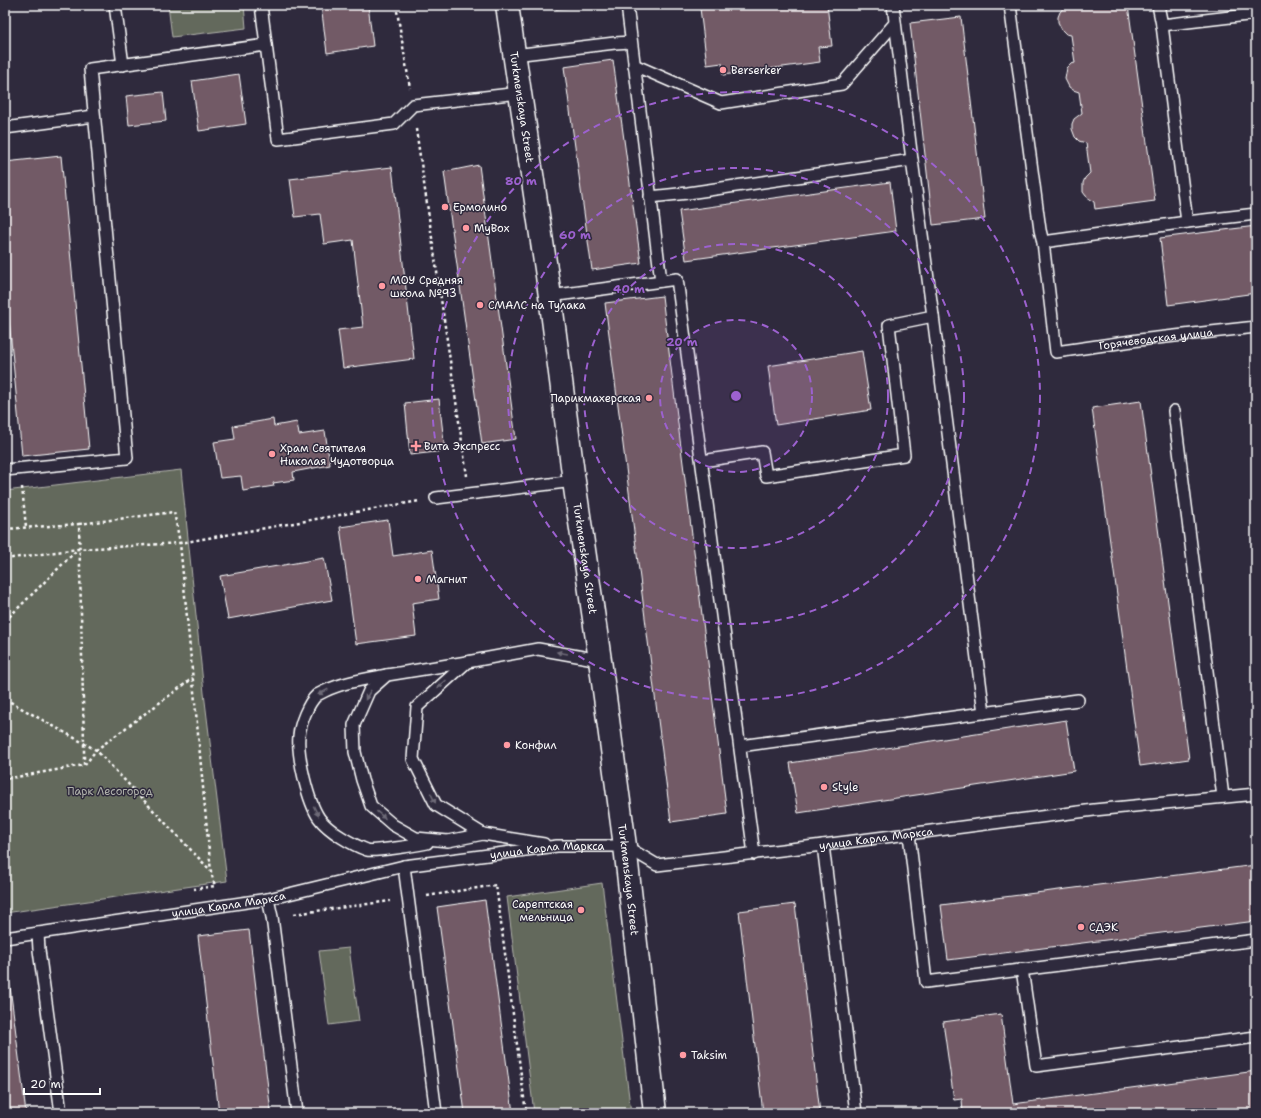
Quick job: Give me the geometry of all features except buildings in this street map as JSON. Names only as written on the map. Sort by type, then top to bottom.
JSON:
[{"type":"street","name":"Turkmenskaya Street","points":[[507,5],[550,296],[574,481],[625,846],[655,1113]]},
{"type":"lane","points":[[115,5],[123,65]]},
{"type":"lane","points":[[261,5],[278,139],[394,124],[412,105],[519,93]]},
{"type":"lane","points":[[626,5],[661,281]]},
{"type":"lane","points":[[893,5],[984,713]]},
{"type":"lane","points":[[1010,5],[1040,230],[1043,242],[1256,214]]},
{"type":"lane","points":[[1158,5],[1162,25],[1186,222]]},
{"type":"lane","points":[[1162,25],[1256,14]]},
{"type":"lane","points":[[634,65],[721,103],[842,84],[895,23]]},
{"type":"lane","points":[[514,55],[631,42]]},
{"type":"lane","points":[[5,470],[127,458],[90,69],[266,45]]},
{"type":"lane","points":[[5,128],[94,116]]},
{"type":"lane","points":[[650,197],[688,193],[912,160]]},
{"type":"lane","name":"Горячеводская улица","points":[[1043,242],[1056,352],[1139,340],[1256,327]]},
{"type":"lane","points":[[550,296],[677,279],[754,854]]},
{"type":"lane","points":[[702,461],[762,452],[766,476],[904,455],[889,325],[933,316]]},
{"type":"lane","points":[[1174,411],[1223,797]]},
{"type":"lane","points":[[436,498],[574,481]]},
{"type":"lane","points":[[556,846],[483,834],[448,841],[369,851],[352,843],[336,834],[320,819],[312,802],[300,760],[299,737],[304,715],[317,695],[336,685],[387,675],[538,649],[600,660]]},
{"type":"lane","points":[[467,662],[417,707],[413,758],[436,805],[483,834]]},
{"type":"lane","points":[[387,675],[369,691],[354,725],[355,752],[362,780],[371,806],[393,825],[416,838],[448,841]]},
{"type":"lane","points":[[740,746],[1078,700]]},
{"type":"lane","name":"улица Карла Маркса","points":[[5,938],[268,899],[404,866],[556,846],[625,846],[657,865],[1094,810],[1256,794]]},
{"type":"lane","points":[[909,834],[926,982],[1256,940]]},
{"type":"lane","points":[[823,845],[856,1113]]},
{"type":"lane","points":[[404,866],[436,1113]]},
{"type":"lane","points":[[268,899],[272,917],[297,1113]]},
{"type":"lane","points":[[38,932],[40,958],[61,1113]]},
{"type":"lane","points":[[1022,969],[1036,1066],[1256,1037]]},
{"type":"path","points":[[396,5],[470,494]]},
{"type":"path","points":[[20,468],[26,528]]},
{"type":"path","points":[[5,559],[78,549],[180,544],[436,498]]},
{"type":"path","points":[[5,529],[79,524],[174,512],[180,544],[211,872],[215,886]]},
{"type":"path","points":[[79,524],[78,549],[84,765]]},
{"type":"path","points":[[5,621],[78,549]]},
{"type":"path","points":[[5,779],[84,765],[96,750],[192,678]]},
{"type":"path","points":[[5,699],[96,750],[211,872]]},
{"type":"path","points":[[496,886],[526,1113]]},
{"type":"green space","points":[[168,5],[244,5],[246,28],[172,37]]},
{"type":"green space","name":"Парк Лесогород","points":[[181,470],[204,693],[227,881],[5,913],[5,491]]},
{"type":"green space","points":[[602,883],[631,1113],[534,1113],[507,897]]},
{"type":"green space","points":[[349,948],[359,1021],[329,1025],[319,951]]},
{"type":"place","name":"Berserker","points":[[723,70]]},
{"type":"place","name":"Ермолино","points":[[445,207]]},
{"type":"place","name":"MyBox","points":[[466,228]]},
{"type":"place","name":"МОУ Средняя школа №93","points":[[382,286]]},
{"type":"place","name":"СМАЛС на Тулака","points":[[480,305]]},
{"type":"place","name":"Парикмахерская","points":[[649,398]]},
{"type":"place","name":"Вита Экспресс","points":[[416,446]]},
{"type":"place","name":"Храм Святителя Николая Чудотворца","points":[[272,454]]},
{"type":"place","name":"Магнит","points":[[418,579]]},
{"type":"place","name":"Конфил","points":[[507,745]]},
{"type":"place","name":"Style","points":[[824,787]]},
{"type":"place","name":"Сарептская мельница","points":[[581,910]]},
{"type":"place","name":"СДЭК","points":[[1081,927]]},
{"type":"place","name":"Taksim","points":[[683,1055]]}]
